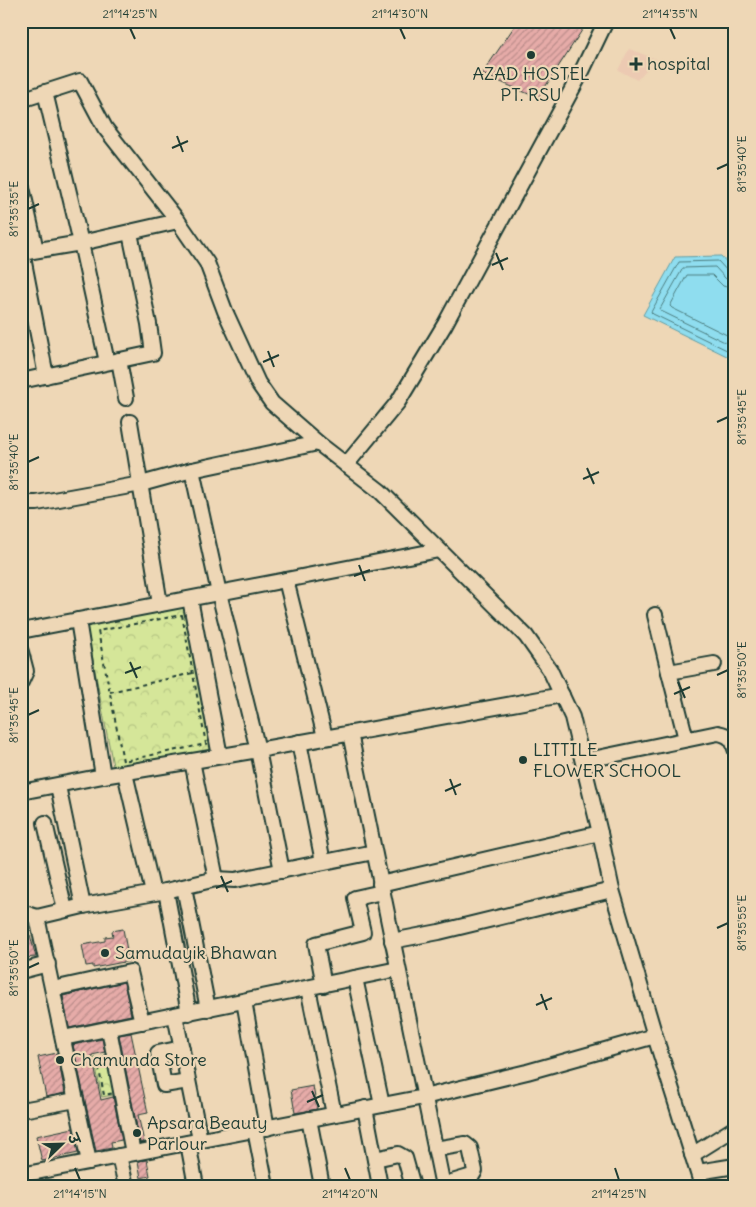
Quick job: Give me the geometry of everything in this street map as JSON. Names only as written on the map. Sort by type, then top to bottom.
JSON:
[{"type":"street","points":[[346,465],[398,402],[445,324],[582,71],[606,21]]},
{"type":"street","points":[[21,100],[80,82],[105,128],[178,221],[207,263],[225,311],[258,383],[272,403],[318,444],[380,492],[526,636],[550,670],[572,717],[612,890],[654,1036],[700,1179],[735,1166]]},
{"type":"street","points":[[45,92],[81,243],[113,361],[126,398]]},
{"type":"street","points":[[21,183],[26,252],[46,376]]},
{"type":"street","points":[[26,252],[81,243],[178,221]]},
{"type":"street","points":[[21,382],[153,353],[149,324],[130,233]]},
{"type":"street","points":[[130,422],[160,604]]},
{"type":"street","points":[[21,503],[37,503],[141,484],[192,470],[318,444]]},
{"type":"street","points":[[192,470],[218,593],[258,750],[282,871]]},
{"type":"street","points":[[21,631],[439,550]]},
{"type":"street","points":[[286,580],[325,737]]},
{"type":"street","points":[[190,599],[220,756]]},
{"type":"street","points":[[655,615],[686,739]]},
{"type":"street","points":[[78,620],[103,776]]},
{"type":"street","points":[[21,652],[26,671],[21,682]]},
{"type":"street","points":[[669,672],[714,664]]},
{"type":"street","points":[[21,792],[562,695]]},
{"type":"street","points":[[350,733],[442,1186],[472,1176],[475,1171],[470,1148],[466,1144],[435,1149]]},
{"type":"street","points":[[583,761],[718,733],[726,735],[733,741],[735,749]]},
{"type":"street","points":[[299,742],[323,862]]},
{"type":"street","points":[[192,761],[216,879]]},
{"type":"street","points":[[125,773],[159,892],[189,1012]]},
{"type":"street","points":[[58,786],[83,906]]},
{"type":"street","points":[[45,823],[65,910]]},
{"type":"street","points":[[324,985],[316,944],[363,932],[355,898],[381,888],[600,832]]},
{"type":"street","points":[[21,912],[37,917],[216,879],[235,880],[374,852]]},
{"type":"street","points":[[184,887],[208,1008]]},
{"type":"street","points":[[392,940],[439,932],[612,890]]},
{"type":"street","points":[[37,917],[89,1162]]},
{"type":"street","points":[[21,971],[48,964]]},
{"type":"street","points":[[63,1038],[398,969]]},
{"type":"street","points":[[53,989],[130,972],[142,1022]]},
{"type":"street","points":[[354,978],[382,1105]]},
{"type":"street","points":[[308,988],[334,1114]]},
{"type":"street","points":[[244,1001],[261,1129],[266,1186]]},
{"type":"street","points":[[175,1015],[188,1081],[196,1186]]},
{"type":"street","points":[[110,1029],[126,1154],[126,1186]]},
{"type":"street","points":[[21,1176],[424,1097],[527,1072],[654,1036]]},
{"type":"street","points":[[182,1048],[158,1053],[164,1085],[188,1081]]},
{"type":"street","points":[[21,1107],[22,1110],[76,1100]]},
{"type":"street","points":[[365,1108],[380,1186]]},
{"type":"street","points":[[309,1119],[322,1186]]},
{"type":"street","points":[[692,1155],[735,1128]]},
{"type":"street","points":[[375,1159],[398,1154],[405,1158],[412,1182],[410,1186]]},
{"type":"path","points":[[182,615],[193,673],[206,744],[123,761],[98,631],[182,615]]},
{"type":"path","points":[[110,692],[193,673]]},
{"type":"shaded area","name":"hospital","points":[[629,49],[656,59],[637,80],[618,70]]},
{"type":"green space","points":[[185,605],[215,753],[114,771],[86,623]]},
{"type":"green space","points":[[110,1055],[118,1094],[102,1097],[94,1058]]},
{"type":"water","points":[[721,256],[735,272],[735,360],[643,315],[675,257]]},
{"type":"building","name":"AZAD HOSTEL PT. RSU","points":[[518,21],[588,21],[538,98],[482,74]]},
{"type":"building","name":"Samudayik Bhawan","points":[[123,929],[129,961],[93,968],[93,965],[86,966],[82,945],[105,941],[105,937],[113,936],[112,931]]},
{"type":"building","points":[[30,935],[36,957],[23,958],[21,956],[21,937]]},
{"type":"building","points":[[124,982],[131,1015],[69,1028],[63,996]]},
{"type":"building","points":[[131,1033],[148,1113],[138,1115],[144,1142],[140,1143],[119,1035]]},
{"type":"building","points":[[102,1039],[105,1052],[92,1055],[101,1100],[113,1097],[122,1140],[111,1142],[112,1148],[96,1151],[73,1045]]},
{"type":"building","points":[[57,1053],[65,1093],[46,1097],[38,1057]]},
{"type":"building","points":[[313,1086],[317,1109],[295,1113],[291,1090]]},
{"type":"building","points":[[73,1128],[78,1153],[42,1161],[36,1136]]},
{"type":"building","points":[[147,1160],[150,1176],[141,1178],[138,1161]]},
{"type":"place","name":"AZAD HOSTEL PT. RSU","points":[[531,55]]},
{"type":"place","name":"hospital","points":[[636,64]]},
{"type":"place","name":"LITTILE FLOWER SCHOOL","points":[[523,760]]},
{"type":"place","name":"Samudayik Bhawan","points":[[105,953]]},
{"type":"place","name":"Chamunda Store","points":[[60,1060]]},
{"type":"place","name":"Apsara Beauty Parlour","points":[[137,1133]]}]
